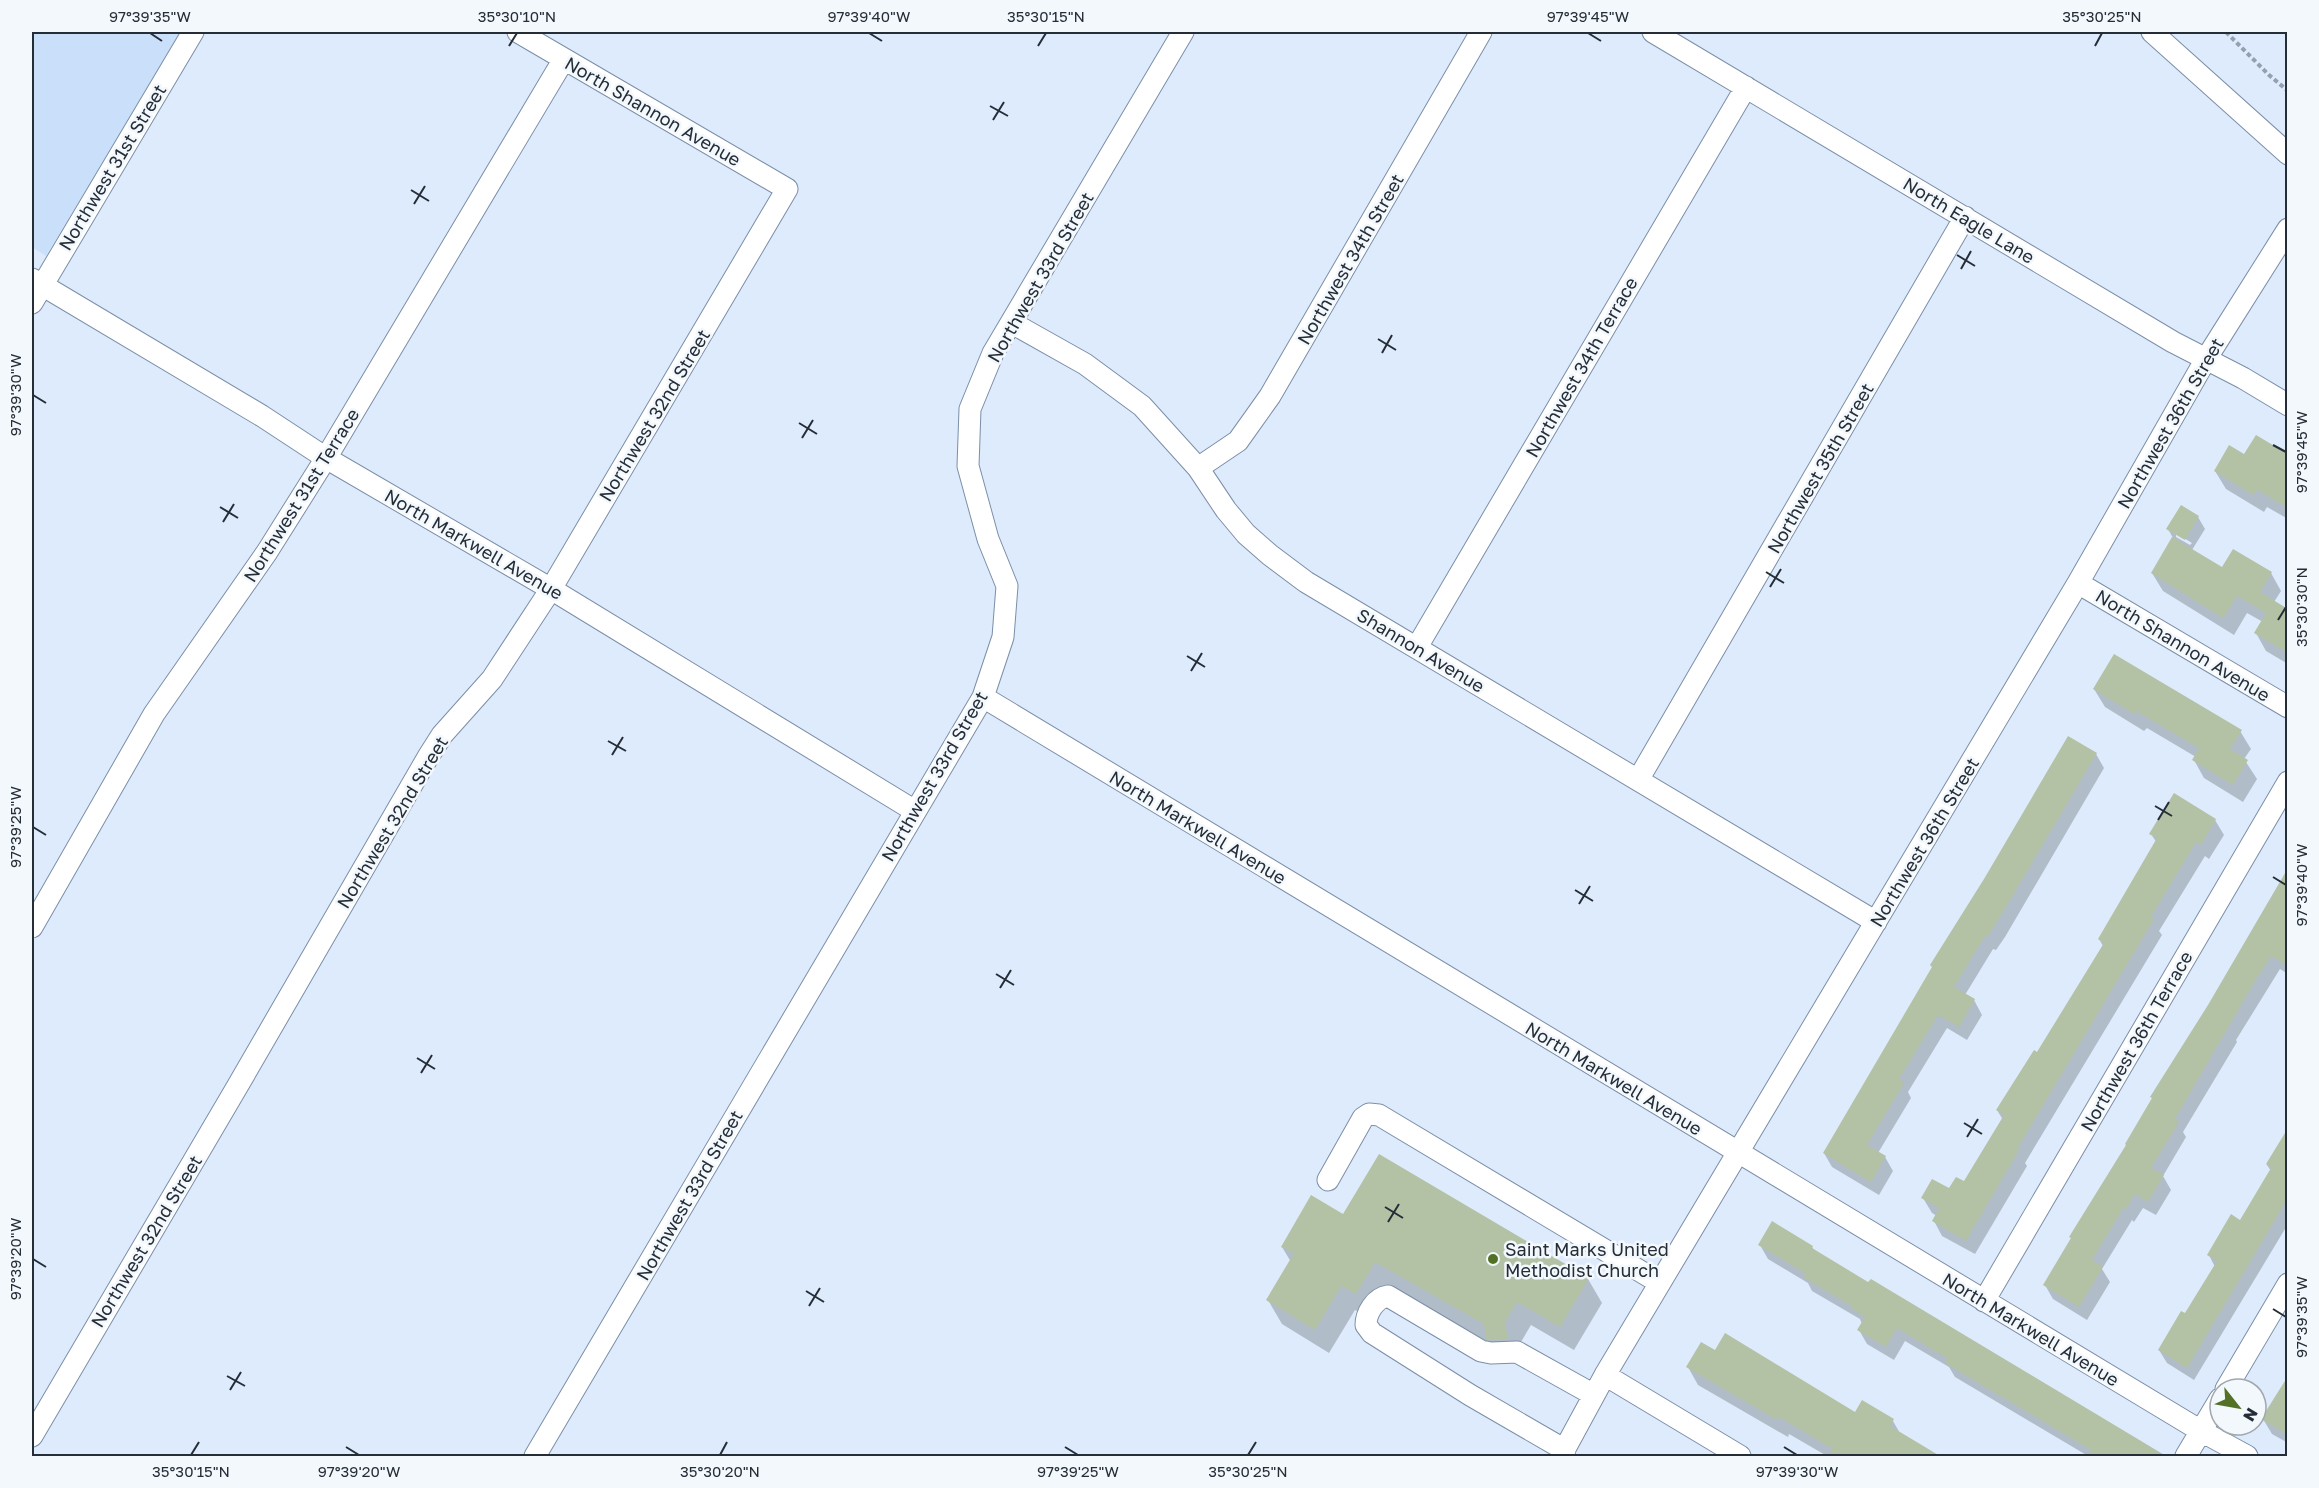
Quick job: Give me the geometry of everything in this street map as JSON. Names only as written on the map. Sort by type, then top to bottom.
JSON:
[{"type":"street","name":"Northwest 31st Street","points":[[35,289],[193,32]]},
{"type":"street","name":"North Shannon Avenue","points":[[518,32],[787,189]]},
{"type":"street","name":"Northwest 33rd Street","points":[[535,1456],[983,697],[1003,637],[1007,586],[988,539],[968,466],[970,409],[993,353],[1183,32]]},
{"type":"street","name":"Northwest 34th Street","points":[[1198,468],[1238,441],[1270,396],[1481,32]]},
{"type":"street","name":"North Eagle Lane","points":[[1653,32],[2173,342],[2288,405]]},
{"type":"street","points":[[2151,32],[2288,154]]},
{"type":"street","name":"Northwest 31st Terrace","points":[[32,927],[154,714],[267,552],[326,458],[564,58]]},
{"type":"street","name":"Northwest 34th Terrace","points":[[1417,647],[1746,87]]},
{"type":"street","name":"Northwest 32nd Street","points":[[32,1436],[428,757],[442,735],[492,679],[551,589],[787,189]]},
{"type":"street","name":"Northwest 35th Street","points":[[1638,780],[1965,217]]},
{"type":"street","name":"Northwest 36th Street","points":[[1563,1453],[1605,1375],[2078,582],[2206,359],[2288,229]]},
{"type":"street","name":"North Markwell Avenue","points":[[35,289],[262,417],[326,458],[551,589],[915,811]]},
{"type":"street","name":"Shannon Avenue","points":[[1012,323],[1085,364],[1142,406],[1198,468],[1226,510],[1246,534],[1306,582],[1876,922]]},
{"type":"street","name":"North Shannon Avenue","points":[[2078,582],[2288,706]]},
{"type":"street","name":"North Markwell Avenue","points":[[983,697],[1984,1301],[2201,1431],[2247,1456]]},
{"type":"street","name":"Northwest 36th Terrace","points":[[1984,1301],[2288,782]]},
{"type":"street","points":[[1328,1180],[1363,1118],[1369,1113],[1379,1115],[1660,1283]]},
{"type":"street","points":[[2233,1377],[2288,1284]]},
{"type":"street","points":[[1563,1453],[1372,1333],[1366,1325],[1370,1310],[1380,1298],[1388,1296],[1481,1351],[1517,1352],[1594,1395]]},
{"type":"street","points":[[1605,1375],[1740,1456]]},
{"type":"street","points":[[2186,1456],[2208,1419]]},
{"type":"path","points":[[2226,32],[2288,91]]},
{"type":"shaded area","points":[[32,32],[181,32],[46,256],[32,247]]},
{"type":"building","points":[[2256,435],[2288,454],[2288,508],[2257,490],[2253,495],[2214,471],[2229,445],[2244,454]]},
{"type":"building","points":[[2181,505],[2199,516],[2185,540],[2166,529]]},
{"type":"building","points":[[2172,537],[2222,567],[2233,549],[2272,572],[2260,592],[2288,609],[2288,653],[2254,633],[2266,613],[2237,596],[2223,618],[2151,573]]},
{"type":"building","points":[[2114,654],[2242,730],[2230,749],[2248,760],[2233,785],[2192,760],[2199,748],[2136,711],[2134,714],[2093,689]]},
{"type":"building","points":[[2068,736],[2097,753],[1997,922],[1987,937],[1985,936],[1954,987],[1975,999],[1959,1027],[1938,1015],[1899,1079],[1904,1083],[1867,1145],[1886,1156],[1871,1182],[1823,1153],[1932,967],[1930,965],[1984,879]]},
{"type":"building","points":[[2174,793],[2216,819],[2201,845],[2196,842],[2151,917],[2154,919],[2017,1149],[2019,1150],[1966,1241],[1932,1221],[1939,1208],[1921,1198],[1932,1179],[1949,1188],[1956,1177],[1964,1181],[2004,1115],[1996,1110],[2034,1050],[2037,1052],[2104,943],[2098,939],[2157,838],[2149,834]]},
{"type":"building","points":[[2288,868],[2288,966],[2271,956],[2259,974],[2175,1119],[2179,1122],[2151,1168],[2164,1175],[2148,1202],[2135,1194],[2126,1209],[2124,1207],[2092,1260],[2103,1267],[2079,1307],[2043,1285],[2071,1238],[2069,1237],[2126,1145],[2152,1098],[2150,1097],[2208,1005]]},
{"type":"building","points":[[2288,1128],[2288,1198],[2187,1368],[2158,1350],[2181,1311],[2185,1313],[2217,1261],[2207,1255],[2231,1214],[2240,1220],[2271,1168],[2266,1164]]},
{"type":"building","points":[[1379,1154],[1589,1278],[1560,1327],[1517,1302],[1505,1322],[1508,1339],[1486,1339],[1484,1324],[1375,1262],[1356,1294],[1341,1286],[1315,1330],[1266,1300],[1294,1253],[1281,1247],[1311,1195],[1343,1214]]},
{"type":"building","points":[[1772,1221],[1868,1282],[1871,1279],[2166,1456],[2087,1456],[2091,1450],[1945,1363],[1948,1359],[1897,1328],[1886,1347],[1857,1330],[1865,1317],[1852,1309],[1853,1307],[1803,1277],[1805,1273],[1758,1245]]},
{"type":"building","points":[[1725,1333],[1855,1412],[1862,1400],[1894,1419],[1890,1426],[1940,1456],[1828,1456],[1833,1449],[1779,1417],[1777,1420],[1686,1367],[1701,1342],[1715,1350]]},
{"type":"building","points":[[2288,1376],[2288,1435],[2268,1423],[2268,1408]]},
{"type":"place","name":"Saint Marks United Methodist Church","points":[[1493,1259]]}]
